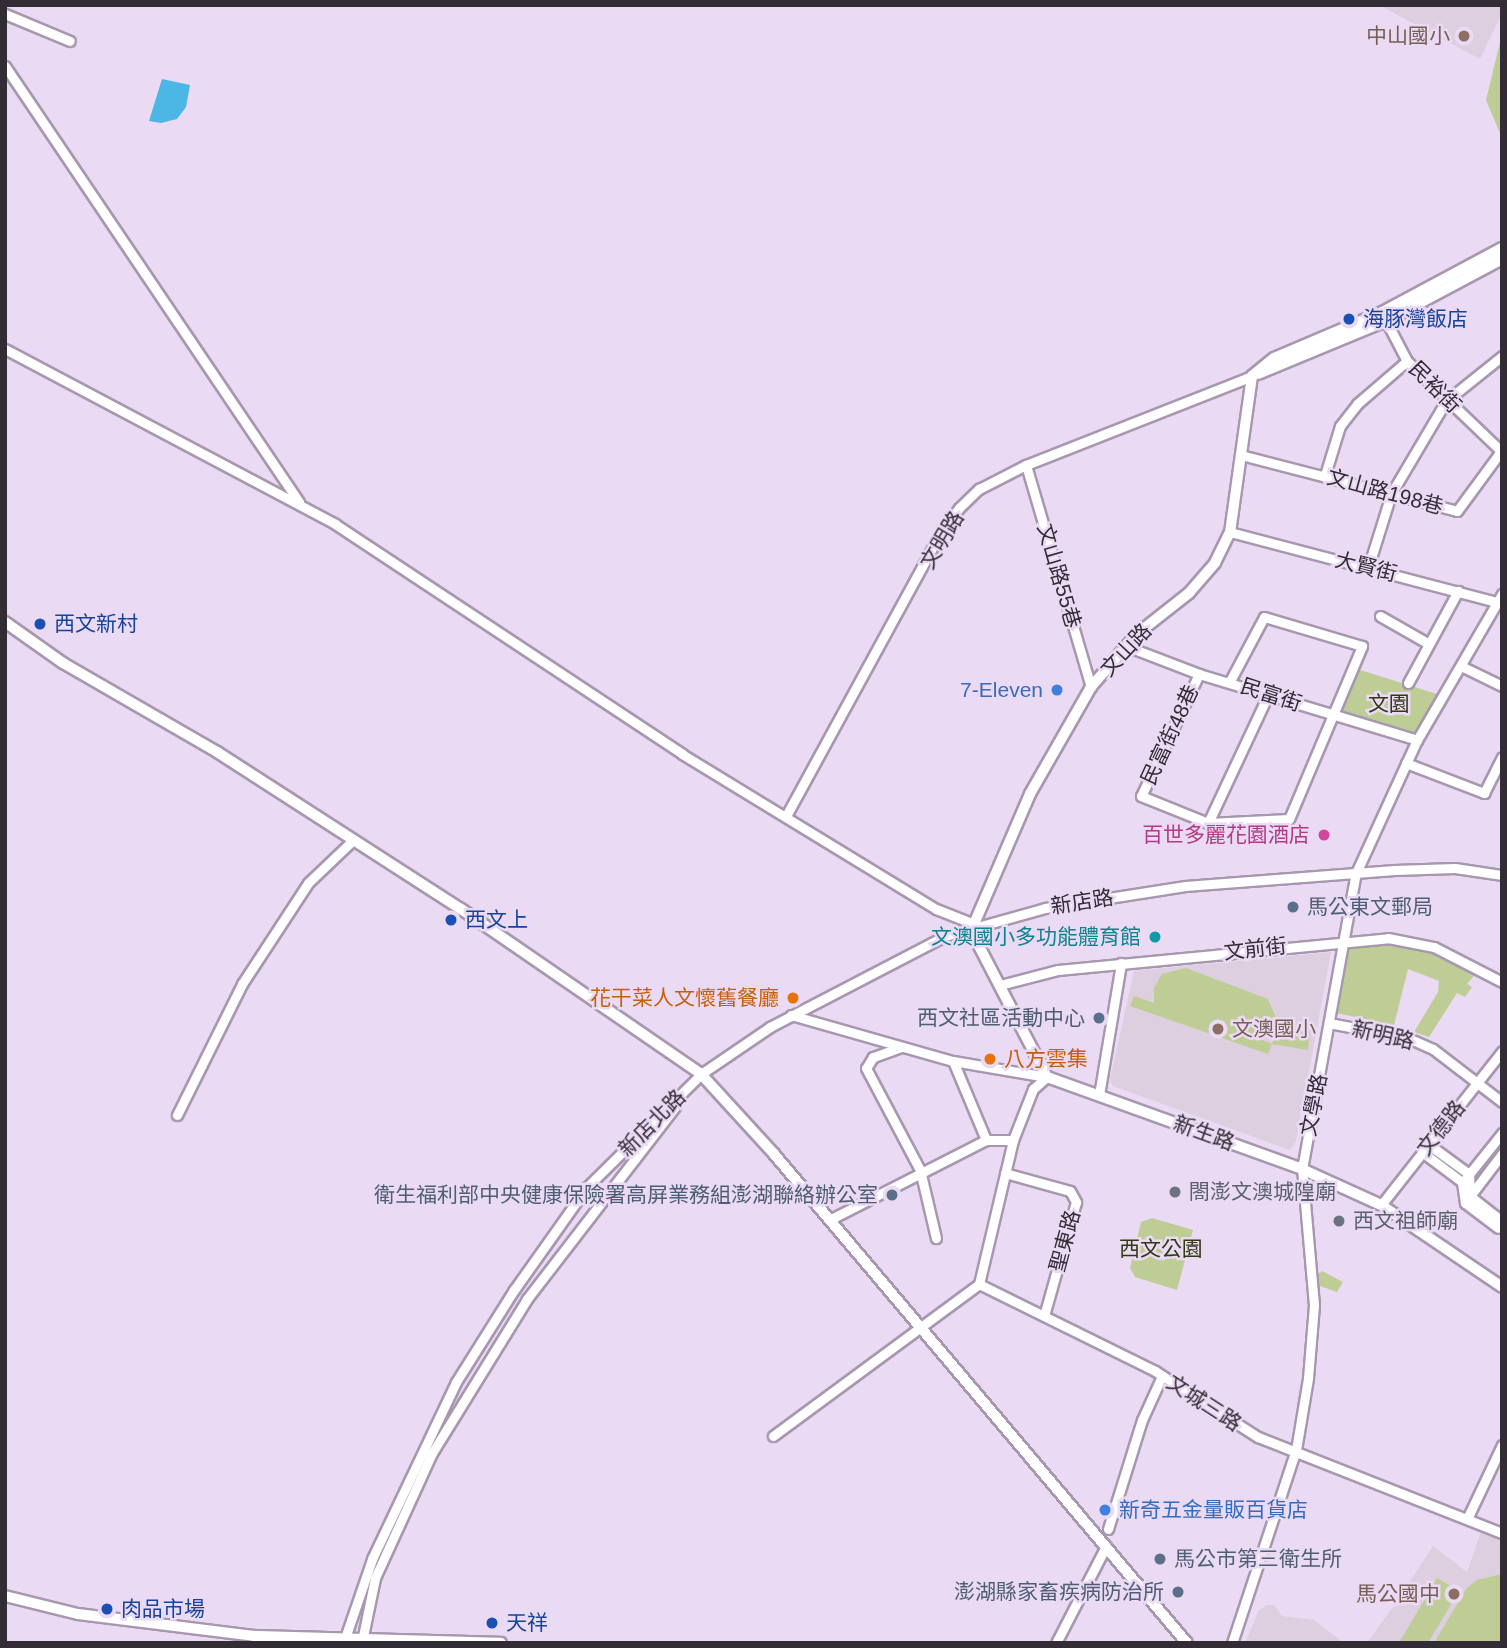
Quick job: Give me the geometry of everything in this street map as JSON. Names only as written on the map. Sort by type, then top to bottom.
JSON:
[{"type":"main road","points":[[1384,316],[1502,248]]},
{"type":"main road","points":[[1252,376],[1502,259]]},
{"type":"main road","name":"文山路","points":[[974,924],[1030,794],[1091,687],[1126,646],[1189,593],[1215,563],[1230,532],[1252,376]]},
{"type":"main road","points":[[5,622],[63,663],[193,737],[353,840],[701,1074],[923,1328],[1186,1643]]},
{"type":"main road","points":[[974,924],[979,946],[1047,1077]]},
{"type":"main road","name":"新生路","points":[[1047,1077],[1302,1169],[1381,1205],[1502,1287]]},
{"type":"main road","points":[[5,1596],[78,1614],[169,1627],[344,1641],[500,1643]]},
{"type":"street","points":[[5,14],[69,41]]},
{"type":"street","points":[[5,66],[300,504]]},
{"type":"street","name":"民裕街","points":[[1384,316],[1407,361],[1501,451]]},
{"type":"street","points":[[5,349],[162,435],[300,504],[463,604],[673,748],[936,909],[974,924]]},
{"type":"street","points":[[1368,568],[1391,494],[1446,401],[1502,356]]},
{"type":"street","points":[[1325,475],[1340,426],[1357,404],[1407,361]]},
{"type":"street","name":"文明路","points":[[786,816],[941,532],[979,489],[1026,465],[1252,376]]},
{"type":"street","name":"文山路198巷","points":[[1241,455],[1457,511],[1501,451]]},
{"type":"street","name":"文山路55巷","points":[[1026,465],[1091,687]]},
{"type":"street","name":"大賢街","points":[[1230,532],[1500,600]]},
{"type":"street","points":[[1408,683],[1458,591]]},
{"type":"street","name":"文學路","points":[[1232,1643],[1296,1450],[1314,1305],[1302,1169],[1356,873],[1417,740],[1500,600]]},
{"type":"street","points":[[1380,616],[1429,644]]},
{"type":"street","points":[[1230,681],[1259,621],[1275,619],[1362,646],[1289,819],[1208,823],[1269,693]]},
{"type":"street","name":"民富街","points":[[1126,646],[1199,674],[1230,681],[1417,740]]},
{"type":"street","points":[[1461,666],[1502,686]]},
{"type":"street","name":"民富街48巷","points":[[1199,674],[1141,796],[1208,823]]},
{"type":"street","points":[[1406,763],[1484,793],[1502,757]]},
{"type":"street","points":[[177,1115],[242,984],[308,883],[353,840]]},
{"type":"street","name":"新店路","points":[[701,1074],[791,1015],[921,946],[974,924],[1160,889],[1432,868],[1502,874]]},
{"type":"street","name":"文前街","points":[[1000,985],[1058,970],[1343,939],[1388,938],[1434,947],[1502,982]]},
{"type":"street","points":[[1099,1096],[1121,963]]},
{"type":"street","points":[[791,1015],[953,1061],[1047,1077]]},
{"type":"street","name":"新明路","points":[[1329,1023],[1408,1038],[1433,1049],[1502,1102]]},
{"type":"street","points":[[901,1047],[873,1057],[866,1068],[920,1170],[936,1238]]},
{"type":"street","name":"文德路","points":[[1381,1205],[1502,1051]]},
{"type":"street","points":[[953,1061],[986,1140]]},
{"type":"street","name":"新店北路","points":[[344,1641],[372,1559],[456,1382],[514,1290],[587,1187],[701,1074]]},
{"type":"street","name":"新店北路","points":[[362,1641],[375,1578],[432,1453],[527,1299],[701,1074]]},
{"type":"street","points":[[773,1436],[923,1328],[979,1284],[1013,1140],[1033,1089],[1047,1077]]},
{"type":"street","points":[[1500,1225],[1467,1199],[1466,1178],[1502,1133]]},
{"type":"street","points":[[829,1220],[920,1170],[986,1140],[1013,1140]]},
{"type":"street","points":[[1425,1148],[1466,1178]]},
{"type":"street","points":[[1467,1199],[1502,1154]]},
{"type":"street","name":"聖東路","points":[[1005,1173],[1070,1191],[1076,1202],[1044,1316]]},
{"type":"street","name":"文城三路","points":[[979,1284],[1162,1376],[1258,1437],[1502,1533]]},
{"type":"street","points":[[1108,1529],[1142,1420],[1162,1376]]},
{"type":"street","points":[[1467,1519],[1502,1445]]},
{"type":"street","points":[[1056,1643],[1106,1546]]},
{"type":"shaded area","name":"中山國小","points":[[1379,5],[1502,5],[1502,13],[1480,59]]},
{"type":"shaded area","name":"文澳國小","points":[[1331,952],[1296,1141],[1290,1150],[1113,1086],[1110,1080],[1134,971]]},
{"type":"shaded area","name":"馬公國中","points":[[1481,1532],[1502,1540],[1502,1643],[1367,1643],[1392,1608],[1404,1602],[1407,1586],[1433,1546],[1467,1572]]},
{"type":"shaded area","name":"馬公國中","points":[[1267,1605],[1274,1605],[1282,1616],[1314,1620],[1344,1643],[1245,1643],[1259,1610]]},
{"type":"green space","points":[[1502,34],[1502,138],[1486,100]]},
{"type":"green space","name":"文園","points":[[1357,669],[1440,695],[1416,738],[1336,714]]},
{"type":"green space","points":[[1388,940],[1433,949],[1478,971],[1467,984],[1472,987],[1465,997],[1457,993],[1429,1037],[1414,1032],[1438,992],[1439,981],[1408,969],[1394,1025],[1336,1013],[1345,941]]},
{"type":"green space","points":[[1186,968],[1268,999],[1276,1018],[1262,1040],[1272,1044],[1268,1054],[1130,1006],[1134,996],[1154,1003],[1154,988],[1162,974]]},
{"type":"green space","points":[[1276,1025],[1310,1031],[1308,1050],[1272,1044]]},
{"type":"green space","name":"西文公園","points":[[1152,1218],[1193,1230],[1177,1290],[1135,1277],[1130,1268],[1141,1222]]},
{"type":"green space","points":[[1322,1271],[1343,1282],[1337,1292],[1317,1285],[1317,1275]]},
{"type":"green space","points":[[1502,1574],[1502,1643],[1434,1643],[1466,1589],[1477,1580]]},
{"type":"green space","points":[[1437,1578],[1459,1591],[1428,1643],[1399,1643]]},
{"type":"water","points":[[162,79],[190,85],[186,107],[177,119],[161,123],[149,121]]},
{"type":"place","name":"中山國小","points":[[1464,36]]},
{"type":"place","name":"海豚灣飯店","points":[[1349,319]]},
{"type":"place","name":"西文新村","points":[[40,624]]},
{"type":"place","name":"7-Eleven","points":[[1057,690]]},
{"type":"place","name":"百世多麗花園酒店","points":[[1324,835]]},
{"type":"place","name":"馬公東文郵局","points":[[1293,907]]},
{"type":"place","name":"西文上","points":[[451,920]]},
{"type":"place","name":"文澳國小多功能體育館","points":[[1155,937]]},
{"type":"place","name":"花干菜人文懷舊餐廳","points":[[793,998]]},
{"type":"place","name":"西文社區活動中心","points":[[1099,1018]]},
{"type":"place","name":"文澳國小","points":[[1218,1029]]},
{"type":"place","name":"八方雲集","points":[[990,1059]]},
{"type":"place","name":"閤澎文澳城隍廟","points":[[1175,1192]]},
{"type":"place","name":"衛生福利部中央健康保險署高屏業務組澎湖聯絡辦公室","points":[[892,1195]]},
{"type":"place","name":"西文祖師廟","points":[[1339,1221]]},
{"type":"place","name":"新奇五金量販百貨店","points":[[1105,1510]]},
{"type":"place","name":"馬公市第三衛生所","points":[[1160,1559]]},
{"type":"place","name":"澎湖縣家畜疾病防治所","points":[[1178,1592]]},
{"type":"place","name":"馬公國中","points":[[1454,1594]]},
{"type":"place","name":"肉品市場","points":[[107,1609]]},
{"type":"place","name":"天祥","points":[[492,1623]]}]
